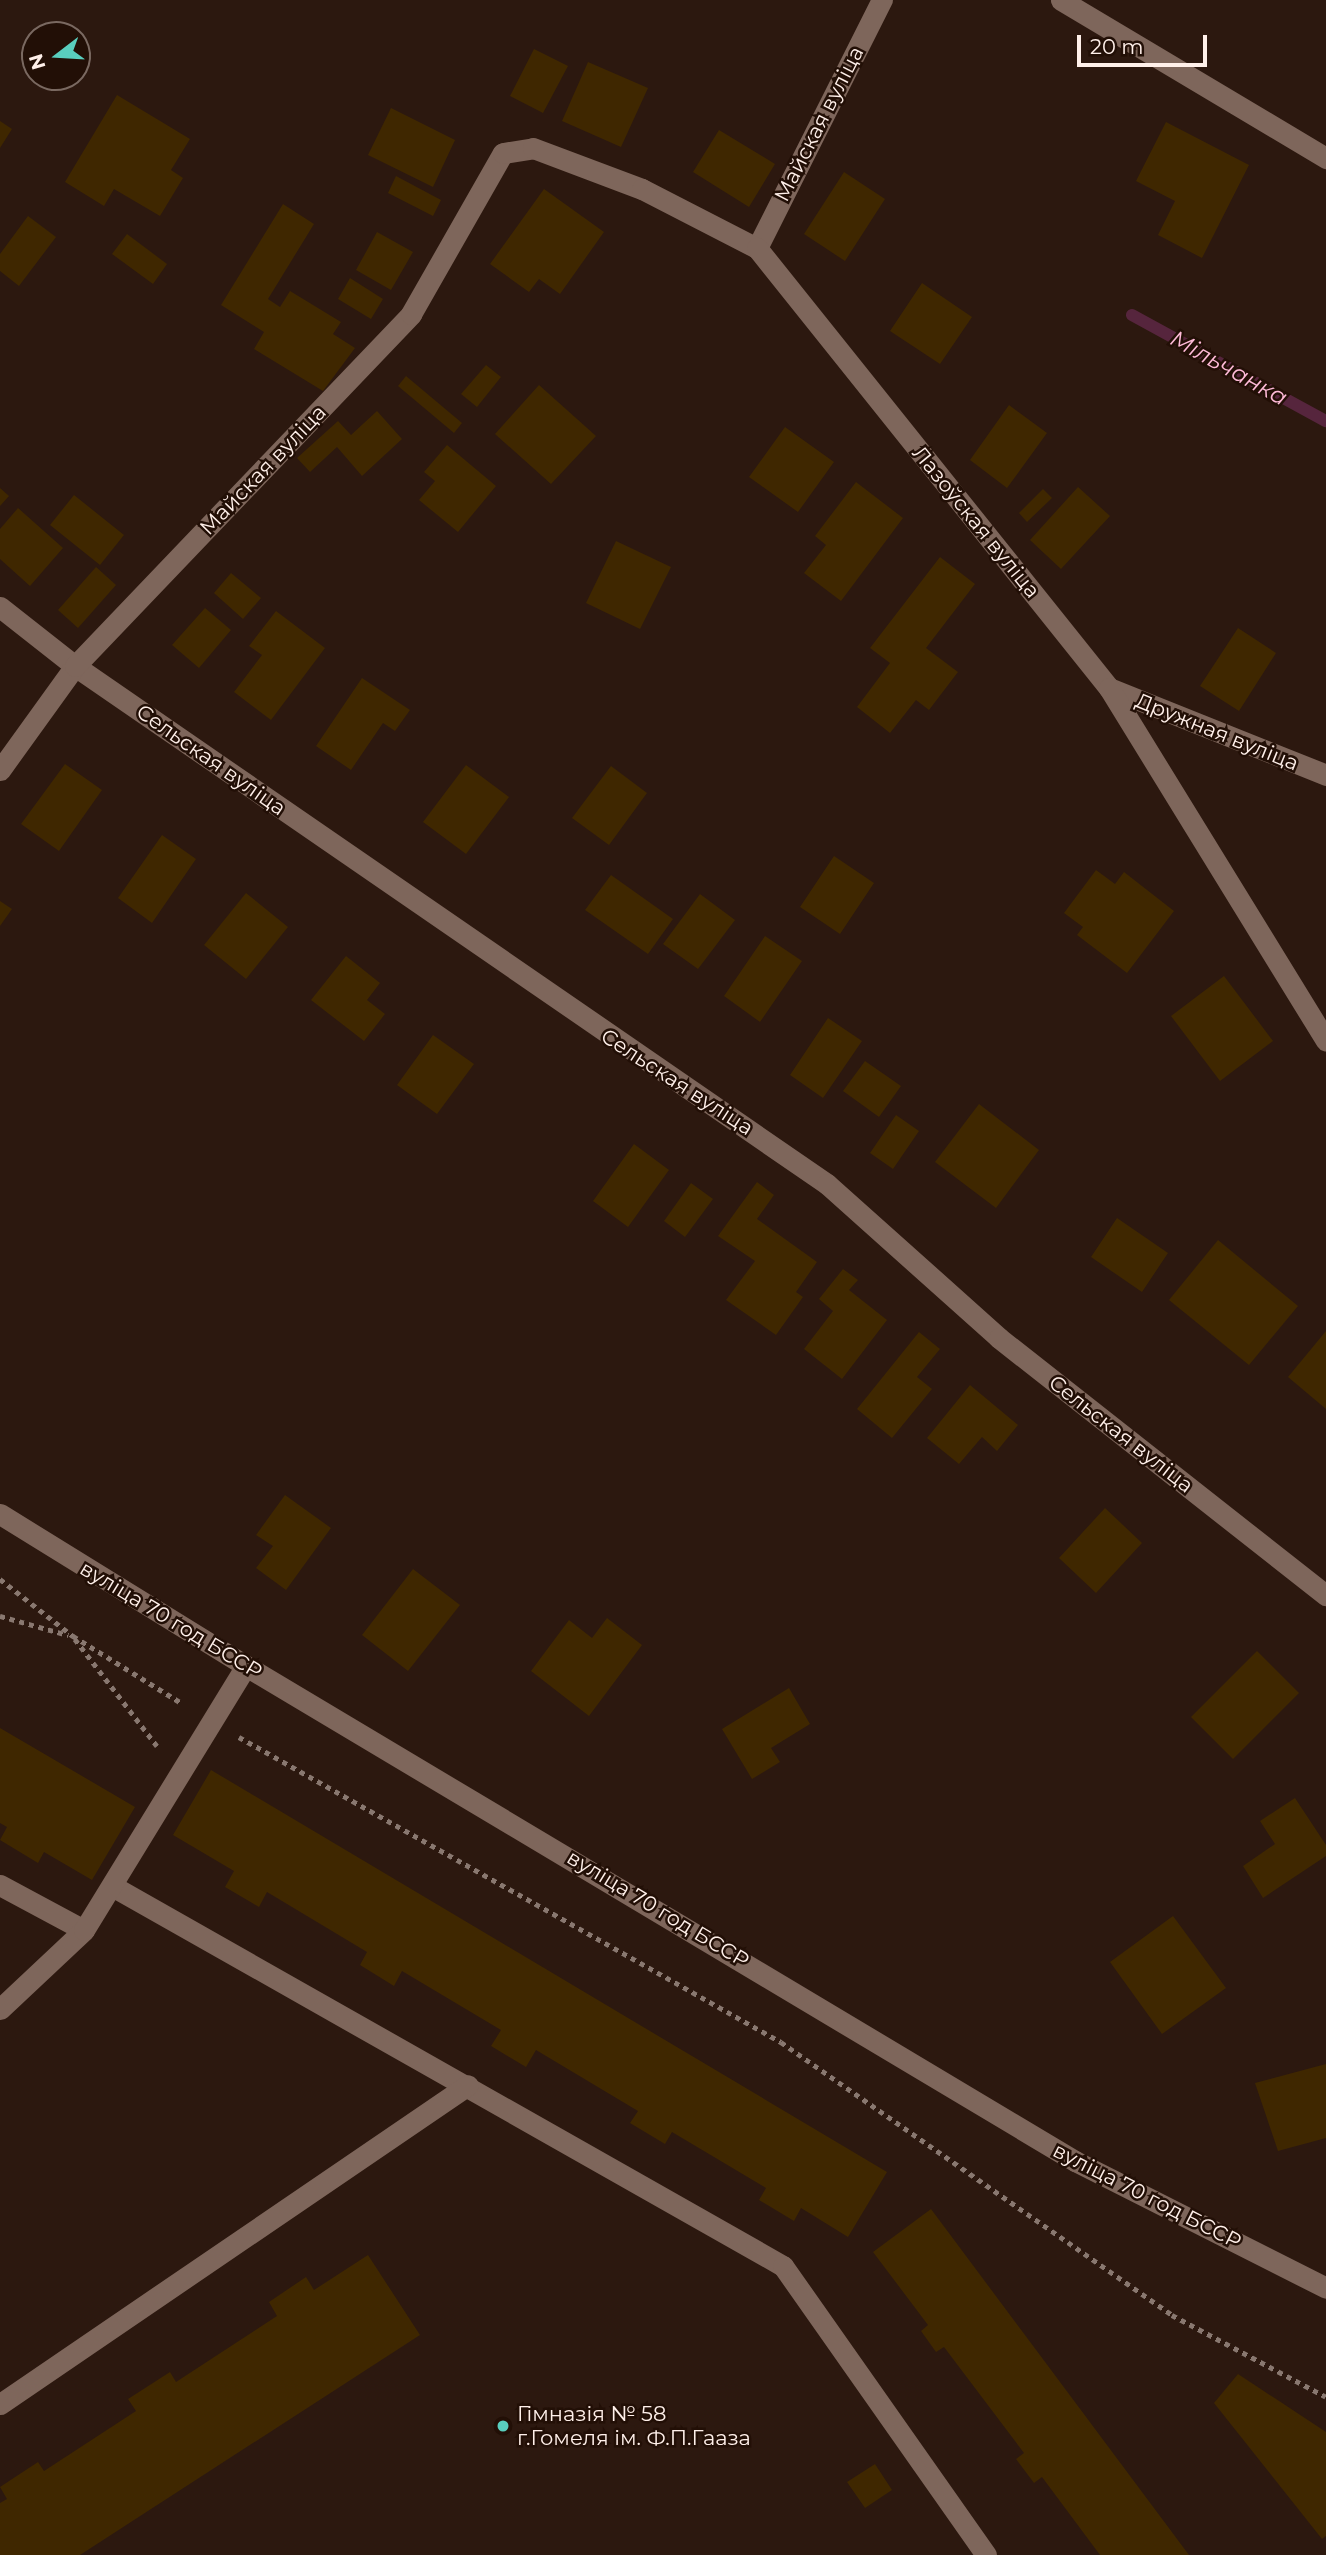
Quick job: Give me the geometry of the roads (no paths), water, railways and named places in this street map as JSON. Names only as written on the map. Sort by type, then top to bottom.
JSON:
[{"type":"street","name":"Майская вуліца","points":[[757,248],[882,0]]},
{"type":"street","points":[[1061,0],[1326,158]]},
{"type":"street","name":"Лазоўская вуліца","points":[[503,153],[533,148],[583,165],[642,189],[757,248],[1109,688],[1326,1041]]},
{"type":"street","name":"Майская вуліца","points":[[0,770],[75,666],[411,314],[503,153]]},
{"type":"street","name":"Сельская вуліца","points":[[0,607],[75,666],[827,1184],[999,1338],[1326,1595]]},
{"type":"street","name":"Дружная вуліца","points":[[1109,688],[1326,775]]},
{"type":"street","name":"вуліца 70 год БССР","points":[[0,1514],[246,1666],[1075,2161],[1326,2288]]},
{"type":"street","points":[[0,2009],[84,1930],[181,1778],[246,1666]]},
{"type":"street","points":[[0,1885],[84,1930]]},
{"type":"street","points":[[114,1886],[783,2266],[986,2555]]},
{"type":"street","points":[[0,2404],[468,2085]]},
{"type":"waterway","name":"Мільчанка","points":[[1132,315],[1326,421]]},
{"type":"place","name":"Гімназія № 58 г.Гомеля ім. Ф.П.Гааза","points":[[503,2426]]}]
